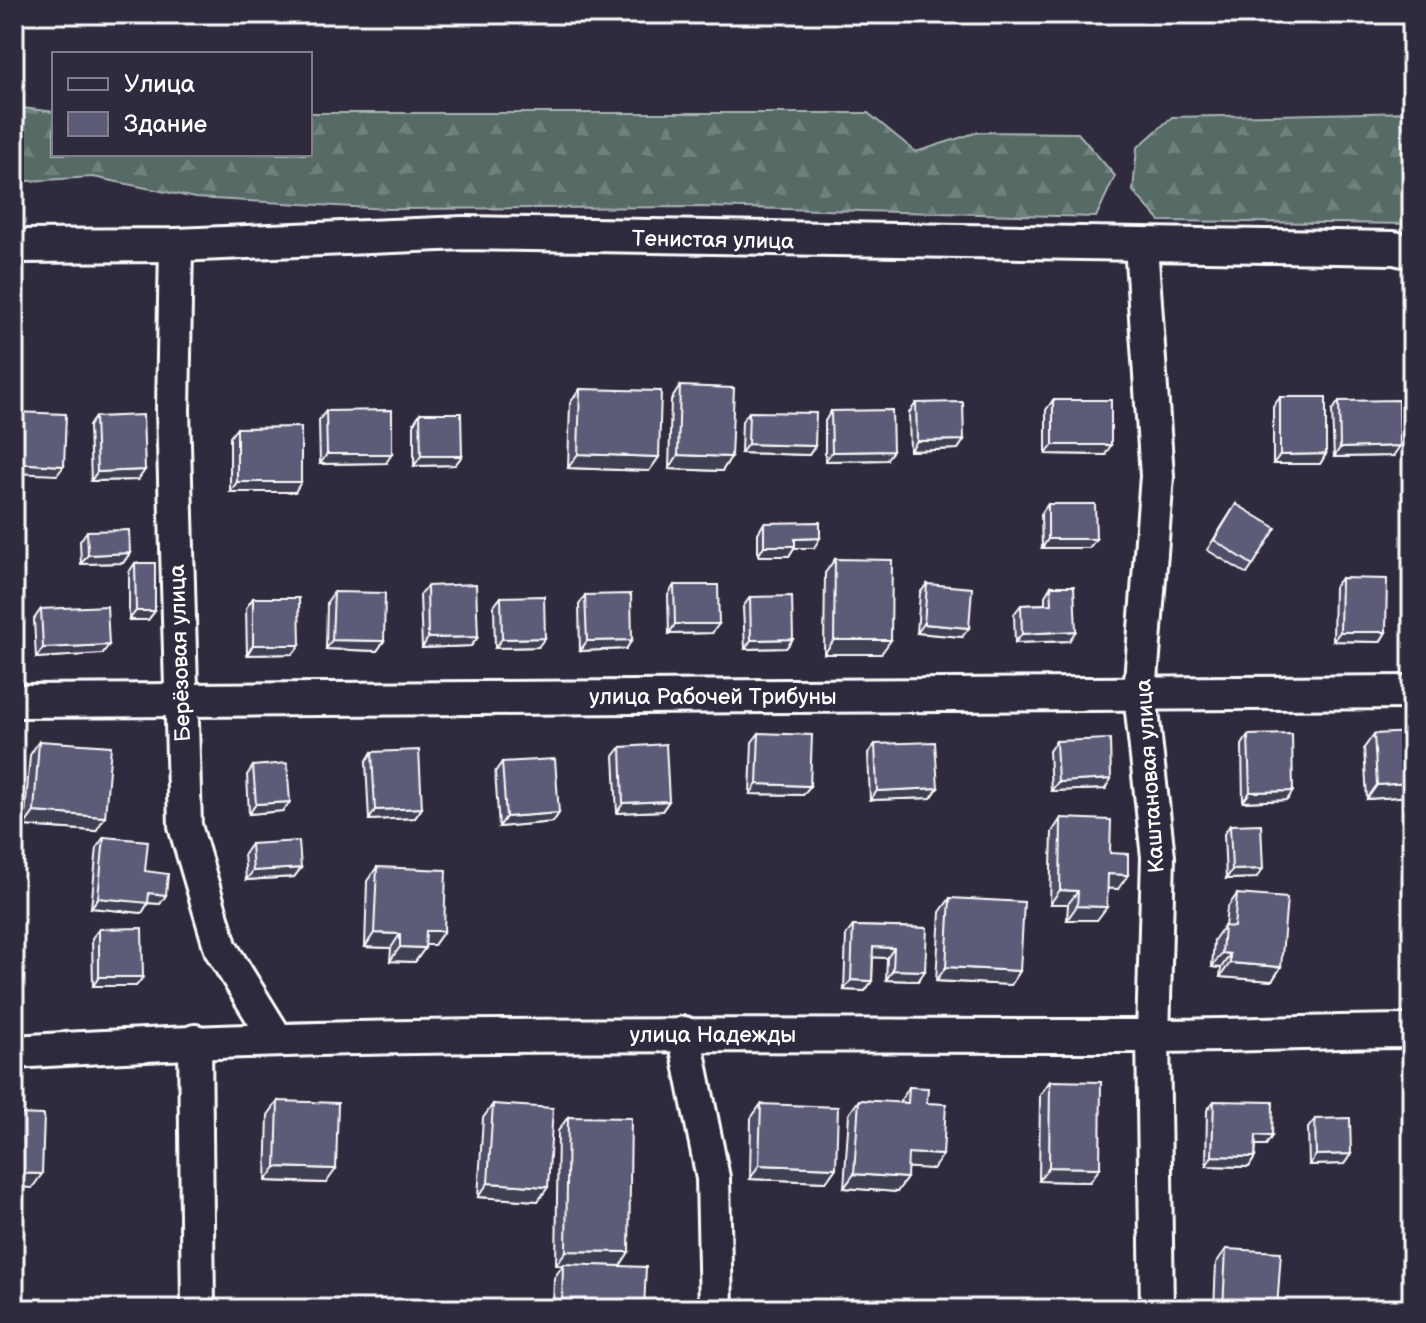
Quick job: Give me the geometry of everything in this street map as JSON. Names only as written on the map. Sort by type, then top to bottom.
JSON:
[{"type":"street","name":"Тенистая улица","points":[[14,246],[176,245],[464,233],[1394,248],[1412,252]]},
{"type":"street","name":"Берёзовая улица","points":[[176,245],[173,410],[185,826],[221,949],[277,1040]]},
{"type":"street","name":"Каштановая улица","points":[[1141,245],[1157,476],[1140,693],[1158,857],[1153,1036],[1157,1309]]},
{"type":"street","name":"улица Рабочей Трибуны","points":[[14,701],[1412,692]]},
{"type":"street","name":"улица Надежды","points":[[14,1052],[195,1041],[684,1033],[1153,1036],[1412,1031]]},
{"type":"street","points":[[684,1033],[713,1178],[716,1309]]},
{"type":"street","points":[[195,1041],[198,1309]]},
{"type":"green space","points":[[14,107],[52,112],[52,156],[312,156],[312,113],[868,113],[916,152],[978,132],[1078,133],[1115,176],[1096,217],[701,207],[387,209],[195,198],[93,177],[14,182]]},
{"type":"green space","points":[[1412,112],[1412,224],[1160,221],[1133,191],[1137,148],[1172,117]]},
{"type":"building","points":[[680,386],[734,388],[731,457],[678,455]]},
{"type":"building","points":[[580,389],[661,391],[659,457],[578,454]]},
{"type":"building","points":[[1280,397],[1326,397],[1326,454],[1280,455]]},
{"type":"building","points":[[1053,400],[1111,400],[1111,445],[1053,445]]},
{"type":"building","points":[[1399,400],[1400,446],[1340,448],[1339,401]]},
{"type":"building","points":[[963,402],[964,440],[917,441],[916,403]]},
{"type":"building","points":[[392,410],[392,454],[327,454],[326,411]]},
{"type":"building","points":[[892,410],[893,451],[832,452],[831,411]]},
{"type":"building","points":[[14,412],[66,414],[64,466],[14,463]]},
{"type":"building","points":[[749,412],[816,413],[815,446],[748,444]]},
{"type":"building","points":[[420,413],[461,413],[462,456],[421,456]]},
{"type":"building","points":[[143,415],[145,470],[97,472],[95,417]]},
{"type":"building","points":[[301,427],[301,482],[237,482],[237,428]]},
{"type":"building","points":[[1048,504],[1095,504],[1096,539],[1048,539]]},
{"type":"building","points":[[1236,504],[1276,528],[1253,565],[1214,540]]},
{"type":"building","points":[[820,522],[820,538],[795,539],[795,546],[764,546],[764,523]]},
{"type":"building","points":[[129,530],[130,553],[88,555],[87,531]]},
{"type":"building","points":[[835,559],[892,560],[891,640],[834,640]]},
{"type":"building","points":[[135,563],[155,563],[155,611],[136,611]]},
{"type":"building","points":[[1341,578],[1387,579],[1386,632],[1340,632]]},
{"type":"building","points":[[476,584],[478,637],[428,638],[427,586]]},
{"type":"building","points":[[927,584],[972,588],[969,628],[924,624]]},
{"type":"building","points":[[674,585],[718,585],[719,624],[675,624]]},
{"type":"building","points":[[1051,586],[1074,586],[1076,631],[1022,634],[1021,605],[1052,604]]},
{"type":"building","points":[[334,592],[385,593],[384,641],[332,640]]},
{"type":"building","points":[[631,594],[632,640],[587,641],[585,595]]},
{"type":"building","points":[[544,596],[545,638],[502,639],[501,597]]},
{"type":"building","points":[[792,596],[793,639],[751,640],[750,597]]},
{"type":"building","points":[[253,598],[299,598],[300,645],[253,645]]},
{"type":"building","points":[[107,606],[109,645],[43,648],[41,609]]},
{"type":"building","points":[[1412,732],[1412,783],[1377,785],[1374,734]]},
{"type":"building","points":[[759,733],[812,735],[810,786],[757,784]]},
{"type":"building","points":[[1292,734],[1293,791],[1250,792],[1248,735]]},
{"type":"building","points":[[1110,739],[1111,779],[1058,782],[1056,741]]},
{"type":"building","points":[[39,741],[111,746],[105,817],[34,812]]},
{"type":"building","points":[[935,742],[938,788],[877,791],[875,744]]},
{"type":"building","points":[[666,744],[669,801],[623,803],[621,747]]},
{"type":"building","points":[[419,750],[422,808],[375,810],[372,752]]},
{"type":"building","points":[[555,759],[559,813],[506,817],[502,762]]},
{"type":"building","points":[[287,763],[290,802],[256,804],[253,766]]},
{"type":"building","points":[[1061,818],[1111,820],[1110,853],[1128,854],[1128,875],[1108,874],[1107,907],[1077,906],[1078,891],[1060,890]]},
{"type":"building","points":[[1261,824],[1263,869],[1232,870],[1230,825]]},
{"type":"building","points":[[104,837],[148,841],[145,871],[168,874],[166,895],[149,893],[148,903],[98,898]]},
{"type":"building","points":[[299,841],[301,868],[253,871],[251,844]]},
{"type":"building","points":[[377,867],[446,870],[444,931],[426,931],[425,948],[400,947],[400,934],[374,933]]},
{"type":"building","points":[[1237,894],[1287,898],[1281,967],[1230,963],[1230,954],[1222,953],[1224,926],[1234,927]]},
{"type":"building","points":[[950,898],[1024,902],[1020,971],[946,967]]},
{"type":"building","points":[[853,926],[927,928],[925,971],[893,970],[894,948],[873,947],[872,981],[851,980]]},
{"type":"building","points":[[142,928],[143,977],[99,977],[99,929]]},
{"type":"building","points":[[1050,1081],[1101,1082],[1100,1168],[1049,1167]]},
{"type":"building","points":[[909,1087],[928,1088],[927,1103],[946,1104],[943,1155],[908,1153],[907,1178],[854,1174],[859,1100],[908,1103]]},
{"type":"building","points":[[278,1101],[338,1103],[336,1169],[276,1167]]},
{"type":"building","points":[[1214,1101],[1273,1102],[1272,1136],[1256,1135],[1255,1157],[1212,1156]]},
{"type":"building","points":[[493,1104],[553,1108],[548,1187],[488,1183]]},
{"type":"building","points":[[761,1104],[838,1107],[836,1168],[759,1165]]},
{"type":"building","points":[[14,1114],[44,1115],[42,1174],[14,1173]]},
{"type":"building","points":[[568,1117],[631,1118],[629,1252],[566,1251]]},
{"type":"building","points":[[1350,1118],[1351,1154],[1316,1155],[1315,1119]]},
{"type":"building","points":[[1226,1249],[1281,1252],[1277,1309],[1223,1309]]},
{"type":"building","points":[[563,1264],[646,1267],[644,1309],[562,1309]]}]
